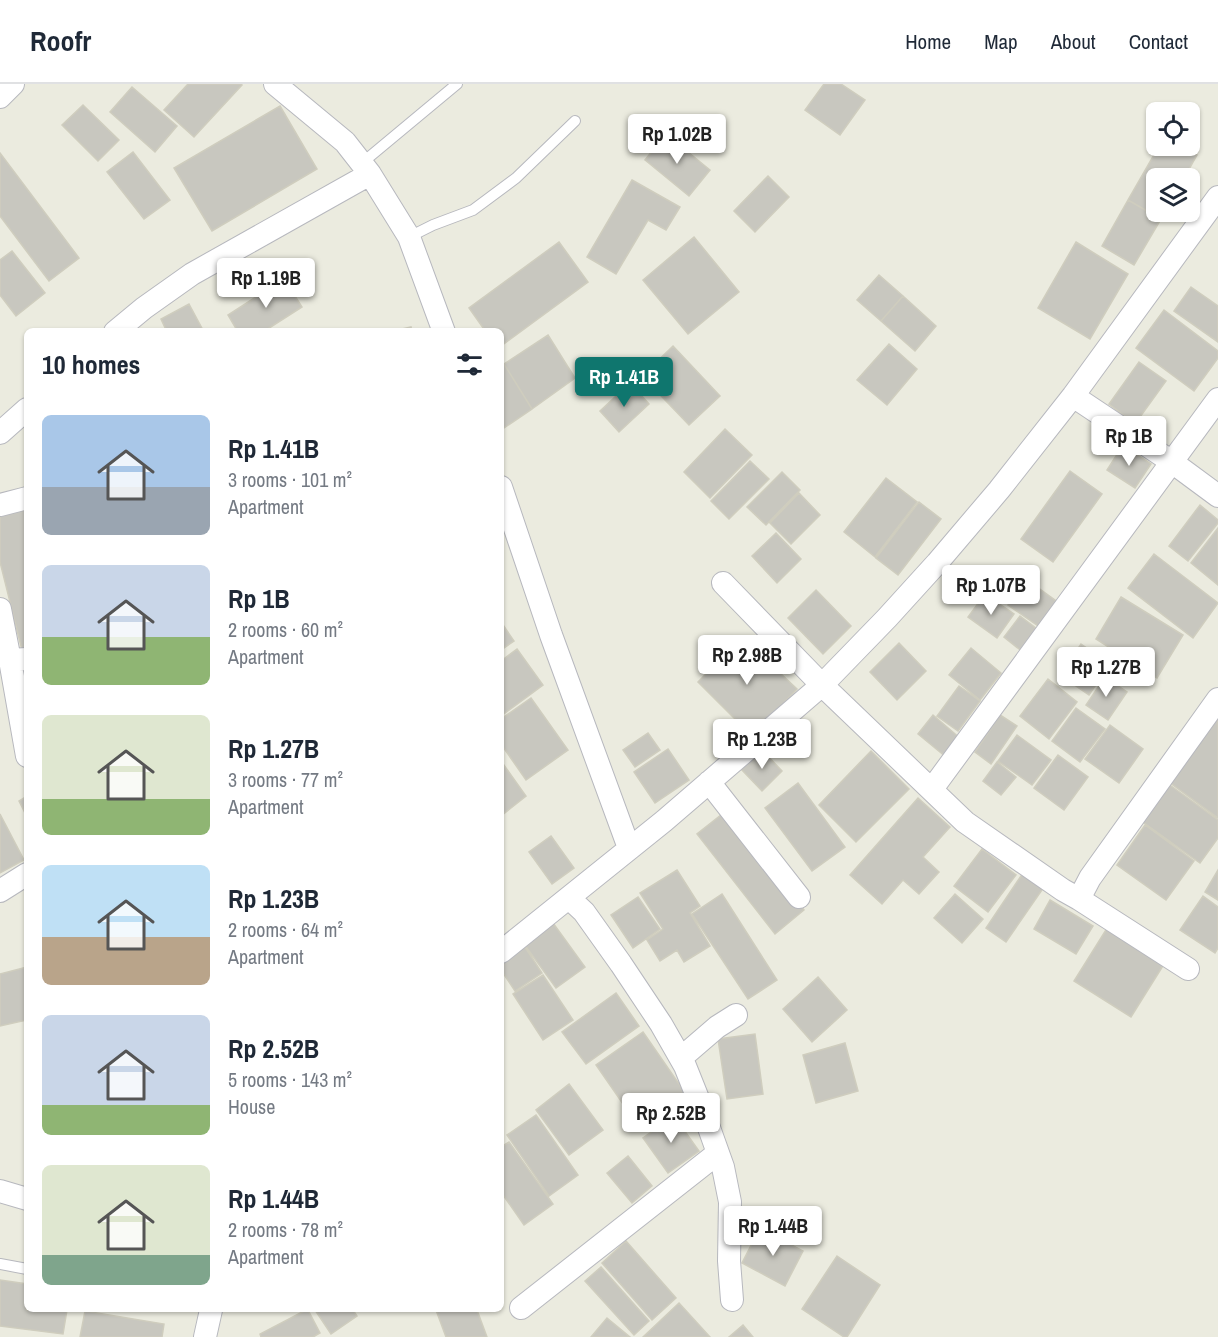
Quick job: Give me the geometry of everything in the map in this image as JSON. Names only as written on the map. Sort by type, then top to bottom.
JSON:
[{"type":"street","points":[[0,97],[14,84]]},
{"type":"street","points":[[275,84],[345,142],[366,168],[409,237],[443,328]]},
{"type":"street","points":[[120,328],[192,274],[366,168]]},
{"type":"street","points":[[504,942],[569,898],[664,821],[822,685],[938,563],[999,490],[1073,396],[1218,197]]},
{"type":"street","points":[[1073,396],[1172,462],[1218,496]]},
{"type":"street","points":[[932,789],[1218,399]]},
{"type":"street","points":[[0,433],[24,412]]},
{"type":"street","points":[[0,505],[24,499]]},
{"type":"street","points":[[504,504],[507,520],[629,848]]},
{"type":"street","points":[[723,583],[822,685],[965,822],[1063,890],[1188,969]]},
{"type":"street","points":[[0,609],[18,659],[24,724]]},
{"type":"street","points":[[1079,899],[1090,878],[1218,699]]},
{"type":"street","points":[[709,782],[799,897]]},
{"type":"street","points":[[0,891],[24,876]]},
{"type":"street","points":[[569,898],[584,912],[661,1024],[681,1058],[703,1111],[723,1167],[730,1202],[729,1261],[732,1300]]},
{"type":"street","points":[[681,1058],[717,1027],[736,1015]]},
{"type":"street","points":[[521,1308],[718,1153]]},
{"type":"street","points":[[0,1191],[24,1198]]},
{"type":"street","points":[[205,1337],[211,1312]]},
{"type":"lane","points":[[366,168],[457,84]]},
{"type":"lane","points":[[409,237],[473,210],[516,178],[575,122]]},
{"type":"lane","points":[[0,1264],[24,1268]]},
{"type":"building","points":[[188,84],[242,85],[194,137],[164,110]]},
{"type":"building","points":[[824,84],[841,84],[865,100],[840,135],[805,110]]},
{"type":"building","points":[[132,87],[177,126],[155,152],[110,112]]},
{"type":"building","points":[[83,105],[119,140],[98,161],[62,125]]},
{"type":"building","points":[[280,106],[317,169],[212,231],[174,168]]},
{"type":"building","points":[[666,134],[710,170],[689,196],[645,160]]},
{"type":"building","points":[[133,152],[170,200],[144,219],[107,172]]},
{"type":"building","points":[[0,153],[79,258],[49,281],[0,216]]},
{"type":"building","points":[[1153,156],[1196,156],[1190,168],[1146,168]]},
{"type":"building","points":[[1146,169],[1146,210],[1128,200]]},
{"type":"building","points":[[768,176],[789,197],[755,232],[734,211]]},
{"type":"building","points":[[632,180],[680,207],[666,230],[648,220],[616,274],[587,257]]},
{"type":"building","points":[[1128,200],[1146,210],[1146,222],[1159,222],[1134,265],[1102,246]]},
{"type":"building","points":[[694,237],[739,292],[688,334],[643,280]]},
{"type":"building","points":[[559,242],[588,282],[504,344],[504,328],[483,328],[469,308]]},
{"type":"building","points":[[1076,242],[1128,274],[1090,339],[1038,308]]},
{"type":"building","points":[[12,251],[45,293],[16,316],[0,295],[0,260]]},
{"type":"building","points":[[879,275],[903,296],[881,321],[857,300]]},
{"type":"building","points":[[284,279],[302,307],[269,328],[236,328],[228,315]]},
{"type":"building","points":[[1191,287],[1218,306],[1218,342],[1174,311]]},
{"type":"building","points":[[903,296],[936,326],[915,351],[881,321]]},
{"type":"building","points":[[189,304],[202,328],[165,328],[161,319]]},
{"type":"building","points":[[1164,310],[1218,351],[1218,358],[1194,391],[1136,348]]},
{"type":"building","points":[[548,335],[575,378],[532,409],[504,364]]},
{"type":"building","points":[[889,344],[917,369],[887,405],[857,380]]},
{"type":"building","points":[[673,346],[720,396],[689,425],[642,376]]},
{"type":"building","points":[[1139,362],[1166,381],[1135,424],[1109,404]]},
{"type":"building","points":[[504,364],[532,409],[504,428]]},
{"type":"building","points":[[630,383],[649,404],[619,432],[600,411]]},
{"type":"building","points":[[725,429],[752,455],[710,498],[684,472]]},
{"type":"building","points":[[1123,445],[1151,464],[1135,488],[1107,470]]},
{"type":"building","points":[[750,461],[769,479],[729,519],[711,501]]},
{"type":"building","points":[[1070,471],[1102,494],[1053,562],[1021,539]]},
{"type":"building","points":[[782,472],[800,490],[766,525],[747,507]]},
{"type":"building","points":[[886,478],[917,502],[875,557],[844,532]]},
{"type":"building","points":[[799,493],[820,515],[791,544],[770,523]]},
{"type":"building","points":[[919,502],[941,519],[898,575],[876,558]]},
{"type":"building","points":[[1200,505],[1218,520],[1218,523],[1188,561],[1169,546]]},
{"type":"building","points":[[24,507],[23,654],[0,562],[0,513]]},
{"type":"building","points":[[1218,528],[1218,585],[1191,563]]},
{"type":"building","points":[[776,533],[801,559],[777,583],[752,556]]},
{"type":"building","points":[[1154,554],[1218,603],[1193,638],[1128,588]]},
{"type":"building","points":[[1026,579],[1059,603],[1041,628],[1008,605]]},
{"type":"building","points":[[816,590],[851,626],[823,654],[788,618]]},
{"type":"building","points":[[985,594],[1014,614],[997,638],[968,617]]},
{"type":"building","points":[[1121,597],[1183,635],[1157,678],[1096,639]]},
{"type":"building","points":[[1020,616],[1041,632],[1024,653],[1004,637]]},
{"type":"building","points":[[504,626],[514,641],[504,648]]},
{"type":"building","points":[[742,637],[797,689],[752,736],[698,682]]},
{"type":"building","points":[[899,643],[926,671],[897,700],[870,672]]},
{"type":"building","points":[[1081,644],[1110,664],[1089,695],[1060,675]]},
{"type":"building","points":[[971,648],[1001,673],[980,700],[949,675]]},
{"type":"building","points":[[517,649],[543,685],[504,714],[504,659]]},
{"type":"building","points":[[1105,677],[1127,692],[1108,720],[1086,705]]},
{"type":"building","points":[[1048,679],[1077,702],[1049,739],[1020,716]]},
{"type":"building","points":[[959,686],[980,701],[958,731],[937,716]]},
{"type":"building","points":[[531,698],[568,750],[526,780],[504,748],[504,717]]},
{"type":"building","points":[[1076,708],[1105,729],[1080,762],[1052,741]]},
{"type":"building","points":[[933,715],[961,739],[946,757],[918,734]]},
{"type":"building","points":[[1000,715],[1017,726],[991,764],[975,752]]},
{"type":"building","points":[[1218,717],[1218,818],[1169,782]]},
{"type":"building","points":[[1110,725],[1143,749],[1119,783],[1085,759]]},
{"type":"building","points":[[648,733],[660,750],[635,767],[623,750]]},
{"type":"building","points":[[1017,735],[1051,760],[1032,785],[998,761]]},
{"type":"building","points":[[668,749],[689,780],[655,803],[634,772]]},
{"type":"building","points":[[761,749],[782,771],[762,791],[741,769]]},
{"type":"building","points":[[871,751],[909,789],[856,842],[819,805]]},
{"type":"building","points":[[1058,755],[1088,777],[1064,810],[1034,788]]},
{"type":"building","points":[[997,762],[1016,777],[1001,795],[983,781]]},
{"type":"building","points":[[504,765],[526,796],[504,814]]},
{"type":"building","points":[[798,783],[845,847],[812,871],[765,808]]},
{"type":"building","points":[[1167,783],[1218,820],[1218,838],[1200,863],[1140,820]]},
{"type":"building","points":[[24,798],[24,811],[19,801]]},
{"type":"building","points":[[918,798],[950,827],[923,857],[939,872],[919,894],[903,880],[882,904],[850,875]]},
{"type":"building","points":[[726,811],[804,910],[775,934],[697,834]]},
{"type":"building","points":[[0,814],[24,860],[0,873]]},
{"type":"building","points":[[1145,825],[1194,861],[1166,900],[1117,865]]},
{"type":"building","points":[[551,836],[574,868],[552,884],[529,852]]},
{"type":"building","points":[[982,849],[1016,875],[988,912],[954,886]]},
{"type":"building","points":[[677,870],[700,906],[690,913],[710,946],[684,962],[677,950],[660,961],[647,940],[663,929],[640,893]]},
{"type":"building","points":[[1218,870],[1218,900],[1205,892]]},
{"type":"building","points":[[1023,873],[1044,887],[1006,942],[986,928]]},
{"type":"building","points":[[722,894],[777,980],[748,999],[692,914]]},
{"type":"building","points":[[955,894],[983,919],[962,943],[934,918]]},
{"type":"building","points":[[1203,896],[1218,907],[1218,948],[1215,953],[1180,930]]},
{"type":"building","points":[[638,897],[660,929],[633,948],[611,915]]},
{"type":"building","points":[[1050,900],[1093,926],[1076,954],[1034,929]]},
{"type":"building","points":[[553,923],[585,967],[556,988],[524,944]]},
{"type":"building","points":[[1109,925],[1166,961],[1131,1017],[1074,981]]},
{"type":"building","points":[[525,947],[542,973],[515,991],[504,974],[504,961]]},
{"type":"building","points":[[24,968],[24,1021],[0,1026],[0,974]]},
{"type":"building","points":[[543,975],[573,1020],[543,1040],[513,994]]},
{"type":"building","points":[[818,977],[847,1010],[812,1042],[783,1009]]},
{"type":"building","points":[[616,993],[639,1026],[586,1064],[562,1032]]},
{"type":"building","points":[[643,1032],[686,1094],[639,1127],[596,1065]]},
{"type":"building","points":[[755,1034],[763,1094],[727,1099],[718,1039]]},
{"type":"building","points":[[845,1043],[858,1091],[816,1103],[803,1055]]},
{"type":"building","points":[[569,1084],[603,1130],[569,1155],[536,1110]]},
{"type":"building","points":[[536,1115],[578,1175],[549,1196],[507,1135]]},
{"type":"building","points":[[674,1116],[699,1151],[668,1173],[643,1138]]},
{"type":"building","points":[[509,1142],[553,1204],[524,1225],[504,1196],[504,1145]]},
{"type":"building","points":[[628,1156],[652,1186],[632,1203],[607,1173]]},
{"type":"building","points":[[760,1228],[803,1251],[785,1286],[742,1263]]},
{"type":"building","points":[[626,1241],[676,1298],[652,1320],[602,1263]]},
{"type":"building","points":[[837,1256],[880,1285],[847,1337],[802,1309]]},
{"type":"building","points":[[601,1267],[649,1321],[634,1335],[585,1281]]},
{"type":"building","points":[[0,1280],[24,1284],[24,1312],[67,1312],[63,1334],[0,1326]]},
{"type":"building","points":[[679,1303],[710,1337],[643,1337]]},
{"type":"building","points":[[85,1312],[164,1324],[162,1337],[80,1337]]},
{"type":"building","points":[[302,1312],[309,1312],[320,1333],[313,1337],[261,1337],[260,1334]]},
{"type":"building","points":[[316,1312],[354,1312],[357,1316],[331,1334]]},
{"type":"building","points":[[437,1312],[478,1312],[487,1337],[446,1337]]},
{"type":"building","points":[[607,1318],[630,1337],[591,1337]]},
{"type":"building","points":[[743,1325],[753,1337],[729,1337]]}]
